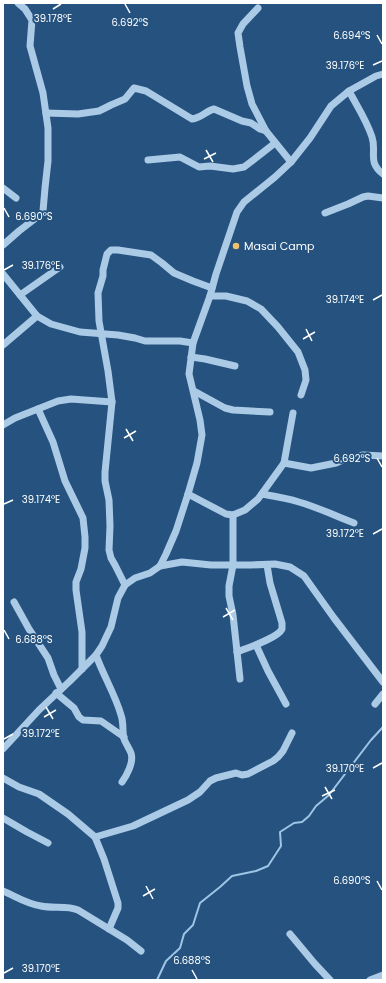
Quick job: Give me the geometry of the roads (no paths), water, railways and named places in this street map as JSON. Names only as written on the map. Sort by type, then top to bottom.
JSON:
[{"type":"street","points":[[3,245],[44,211],[48,161],[48,128],[43,93],[30,46],[32,20],[25,9],[18,3]]},
{"type":"street","points":[[258,8],[243,24],[238,33],[247,86],[252,104],[266,131],[291,162]]},
{"type":"street","points":[[160,566],[176,531],[188,494],[197,463],[202,435],[194,391],[189,374],[193,343],[237,212],[244,202],[276,177],[291,162],[310,138],[331,106],[376,76],[383,74]]},
{"type":"street","points":[[46,113],[78,114],[99,112],[125,99],[134,88],[146,91],[192,119],[197,119],[214,109],[242,121],[251,123],[266,131]]},
{"type":"street","points":[[350,92],[373,138],[374,164],[377,170],[383,174]]},
{"type":"street","points":[[148,160],[180,157],[199,167],[210,166],[233,170],[244,167],[275,143]]},
{"type":"street","points":[[3,188],[16,198]]},
{"type":"street","points":[[326,213],[363,197],[368,196],[383,198]]},
{"type":"street","points":[[125,585],[116,565],[111,558],[109,550],[109,500],[105,472],[112,402],[99,321],[98,293],[103,276],[106,254],[111,250],[118,250],[151,255],[174,273],[212,288]]},
{"type":"street","points":[[20,295],[60,267]]},
{"type":"street","points":[[3,274],[37,316],[51,324],[80,332],[118,335],[145,341],[180,341],[193,343]]},
{"type":"street","points":[[210,296],[226,296],[247,301],[260,309],[278,327],[298,352],[305,370],[306,380],[301,395]]},
{"type":"street","points":[[3,345],[37,316]]},
{"type":"street","points":[[191,357],[235,366]]},
{"type":"street","points":[[194,391],[225,408],[233,410],[270,412]]},
{"type":"street","points":[[3,425],[15,418],[58,401],[71,399],[112,402]]},
{"type":"street","points":[[38,409],[53,442],[65,481],[83,518],[85,548],[81,569],[76,582],[82,632],[82,669]]},
{"type":"street","points":[[188,494],[226,514],[233,515],[245,510],[258,499],[284,463],[293,413]]},
{"type":"street","points":[[284,463],[311,468],[336,463],[345,459],[363,455],[383,456]]},
{"type":"street","points":[[262,494],[278,496],[318,508],[354,523]]},
{"type":"street","points":[[233,515],[233,565],[229,591],[240,679]]},
{"type":"street","points":[[3,749],[34,715],[96,655],[107,638],[118,598],[125,585],[135,578],[150,573],[160,566],[182,562],[210,565],[275,564],[290,567],[304,576],[383,682]]},
{"type":"street","points":[[237,652],[272,638],[282,629],[282,623],[270,583],[267,565]]},
{"type":"street","points":[[14,602],[48,658],[59,691],[74,708],[79,718],[83,720],[101,721],[124,738]]},
{"type":"street","points":[[256,645],[268,672],[286,704]]},
{"type":"street","points":[[96,655],[100,668],[121,714],[124,738],[131,753],[127,774],[122,782]]},
{"type":"street","points":[[375,704],[383,694]]},
{"type":"street","points":[[95,837],[133,826],[188,800],[200,792],[210,781],[216,778],[236,773],[242,775],[248,774],[273,761],[283,751],[292,734]]},
{"type":"street","points":[[3,778],[19,787],[38,794],[68,814],[95,837],[118,902],[118,908],[109,929]]},
{"type":"street","points":[[3,818],[48,843]]},
{"type":"street","points":[[3,891],[27,902],[42,906],[71,907],[78,910],[109,929],[141,952]]},
{"type":"street","points":[[290,934],[330,980]]},
{"type":"street","points":[[370,980],[383,975]]},
{"type":"waterway","points":[[157,980],[166,961],[180,948],[184,934],[193,925],[200,903],[232,876],[256,871],[268,866],[281,846],[280,832],[294,823],[302,822],[309,816],[316,806],[329,795],[371,740],[383,727]]},
{"type":"place","name":"Masai Camp","points":[[236,246]]}]
